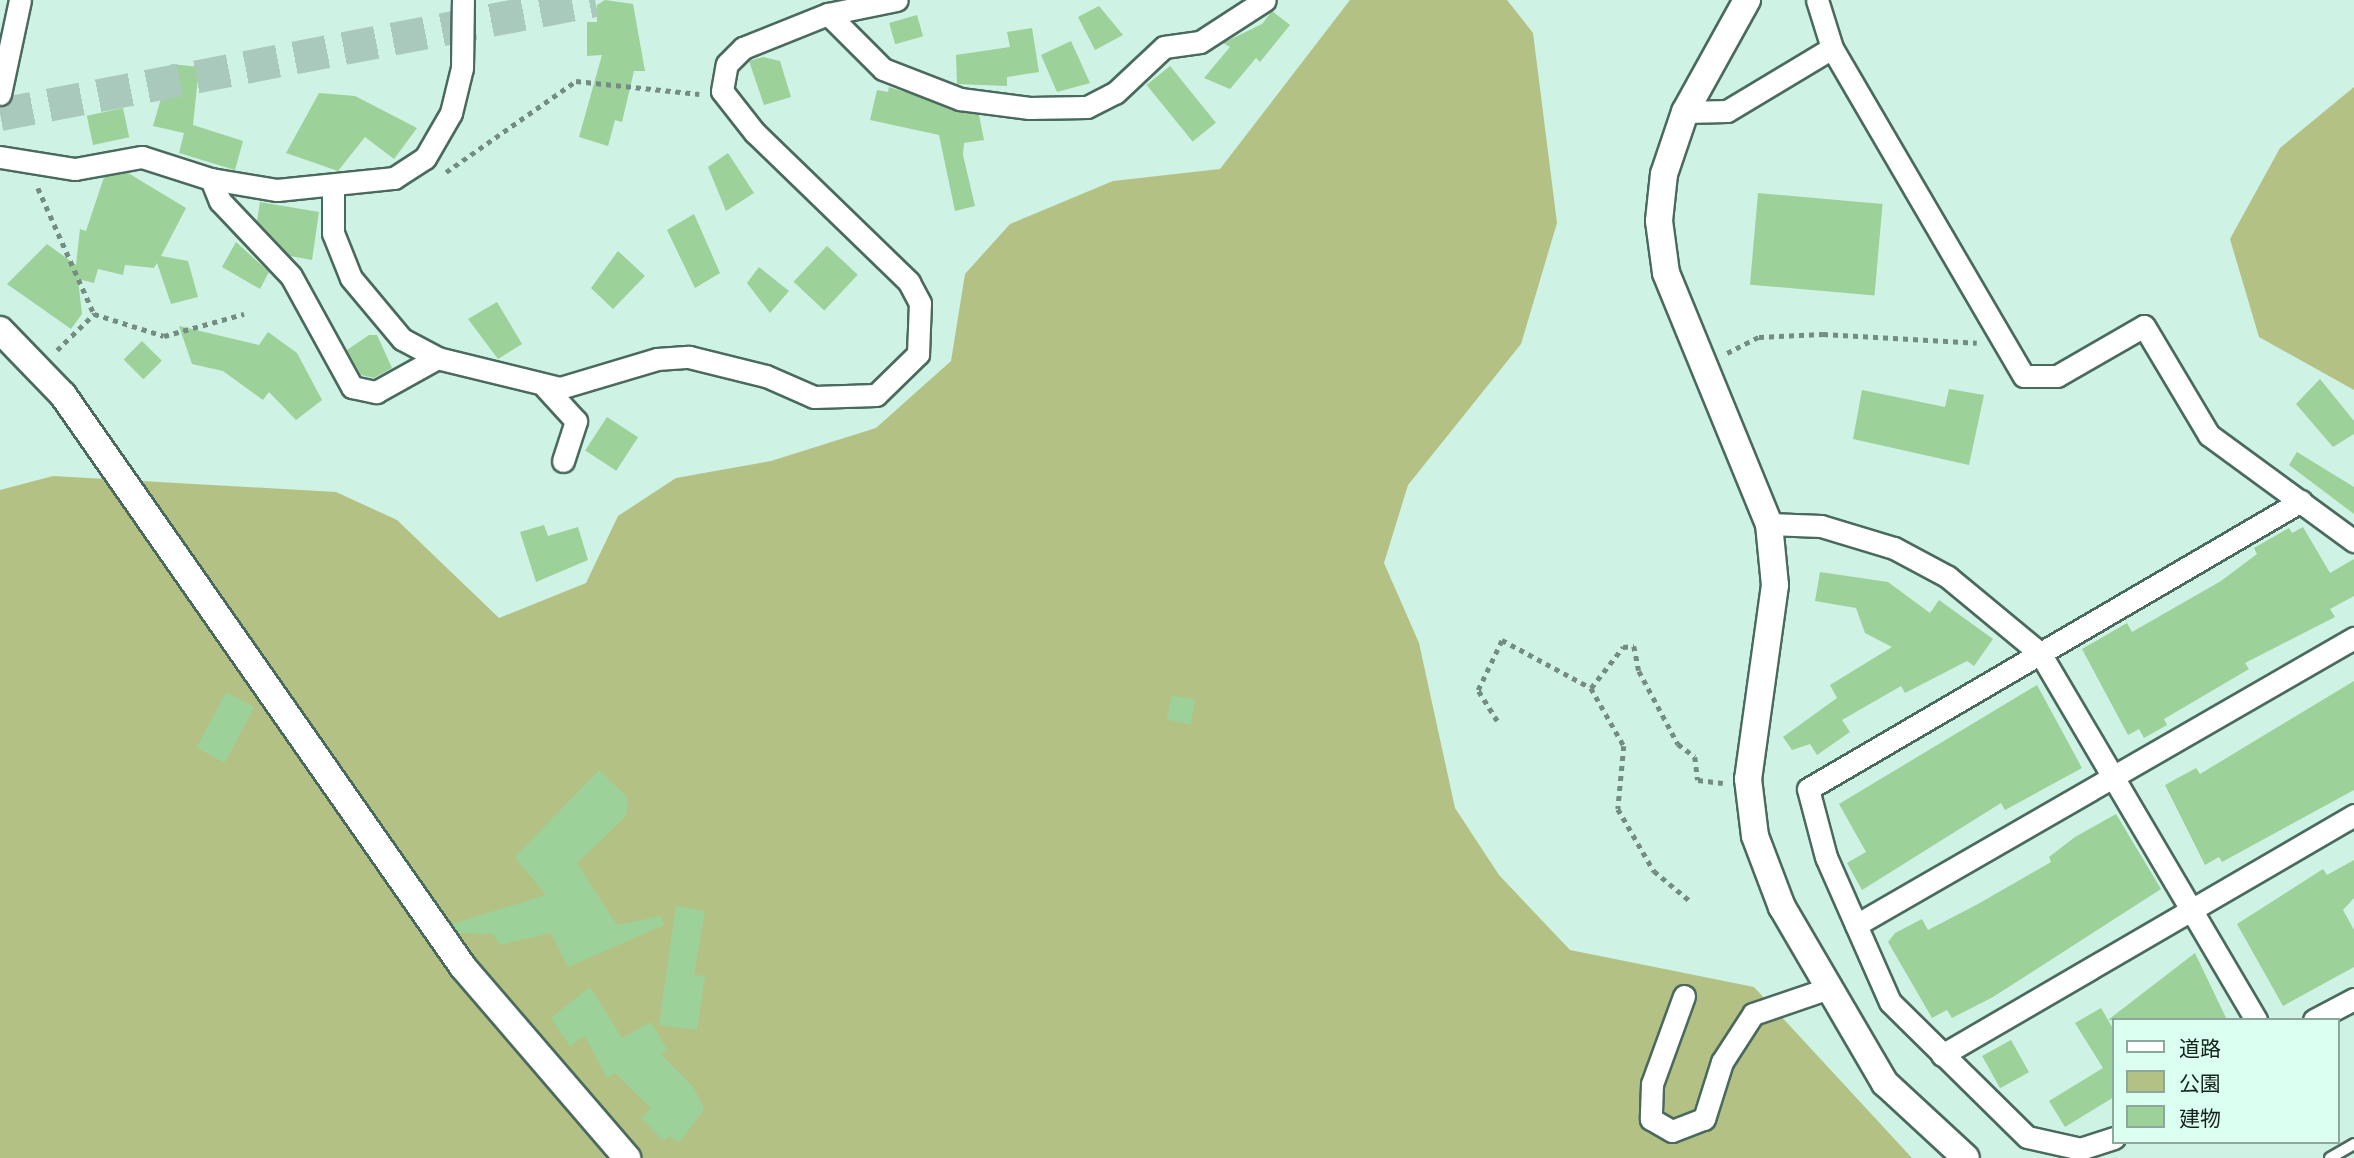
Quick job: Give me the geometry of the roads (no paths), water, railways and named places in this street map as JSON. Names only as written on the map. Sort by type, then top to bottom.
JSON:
[{"type":"street","points":[[0,94],[20,0]]},
{"type":"street","points":[[0,157],[30,164],[75,169],[142,157],[211,179],[277,190],[333,188],[394,178],[425,158],[458,91],[463,0]]},
{"type":"street","points":[[333,188],[333,233],[351,278],[402,339],[437,358],[545,387],[689,357],[766,376],[814,397],[857,400],[901,377],[918,354],[924,326],[909,282],[748,125],[722,91],[734,54],[828,14],[897,0]]},
{"type":"street","points":[[828,14],[883,69],[960,99],[1029,108],[1087,107],[1115,93],[1164,47],[1200,42],[1265,0]]},
{"type":"street","points":[[1747,0],[1685,112],[1664,174],[1661,250],[1703,366],[1769,524],[1775,585],[1748,779],[1755,836],[1782,907],[1885,1083],[1966,1158]]},
{"type":"street","points":[[1817,0],[1832,48],[2024,376],[2057,376],[2144,326],[2209,435],[2354,541]]},
{"type":"street","points":[[1685,112],[1727,111],[1832,48]]},
{"type":"street","points":[[211,179],[220,201],[292,276],[352,387],[376,392],[437,358]]},
{"type":"street","points":[[0,330],[63,395],[463,967],[627,1158]]},
{"type":"street","points":[[545,387],[576,421],[563,461]]},
{"type":"street","points":[[2112,1139],[2081,1149],[2026,1137],[1890,1002],[1826,857],[1808,789],[2301,501]]},
{"type":"street","points":[[1769,524],[1821,527],[1894,548],[1948,577],[2040,653],[2255,1018]]},
{"type":"street","points":[[1856,925],[2116,778],[2354,638]]},
{"type":"street","points":[[1942,1055],[2191,907],[2354,815]]},
{"type":"street","points":[[1684,996],[1652,1084],[1651,1119],[1672,1130],[1704,1119],[1722,1062],[1753,1014],[1829,988]]},
{"type":"street","points":[[2318,1018],[2354,999]]},
{"type":"lane","points":[[2330,1158],[2354,1144]]},
{"type":"tunnel","points":[[0,114],[595,0]]}]
